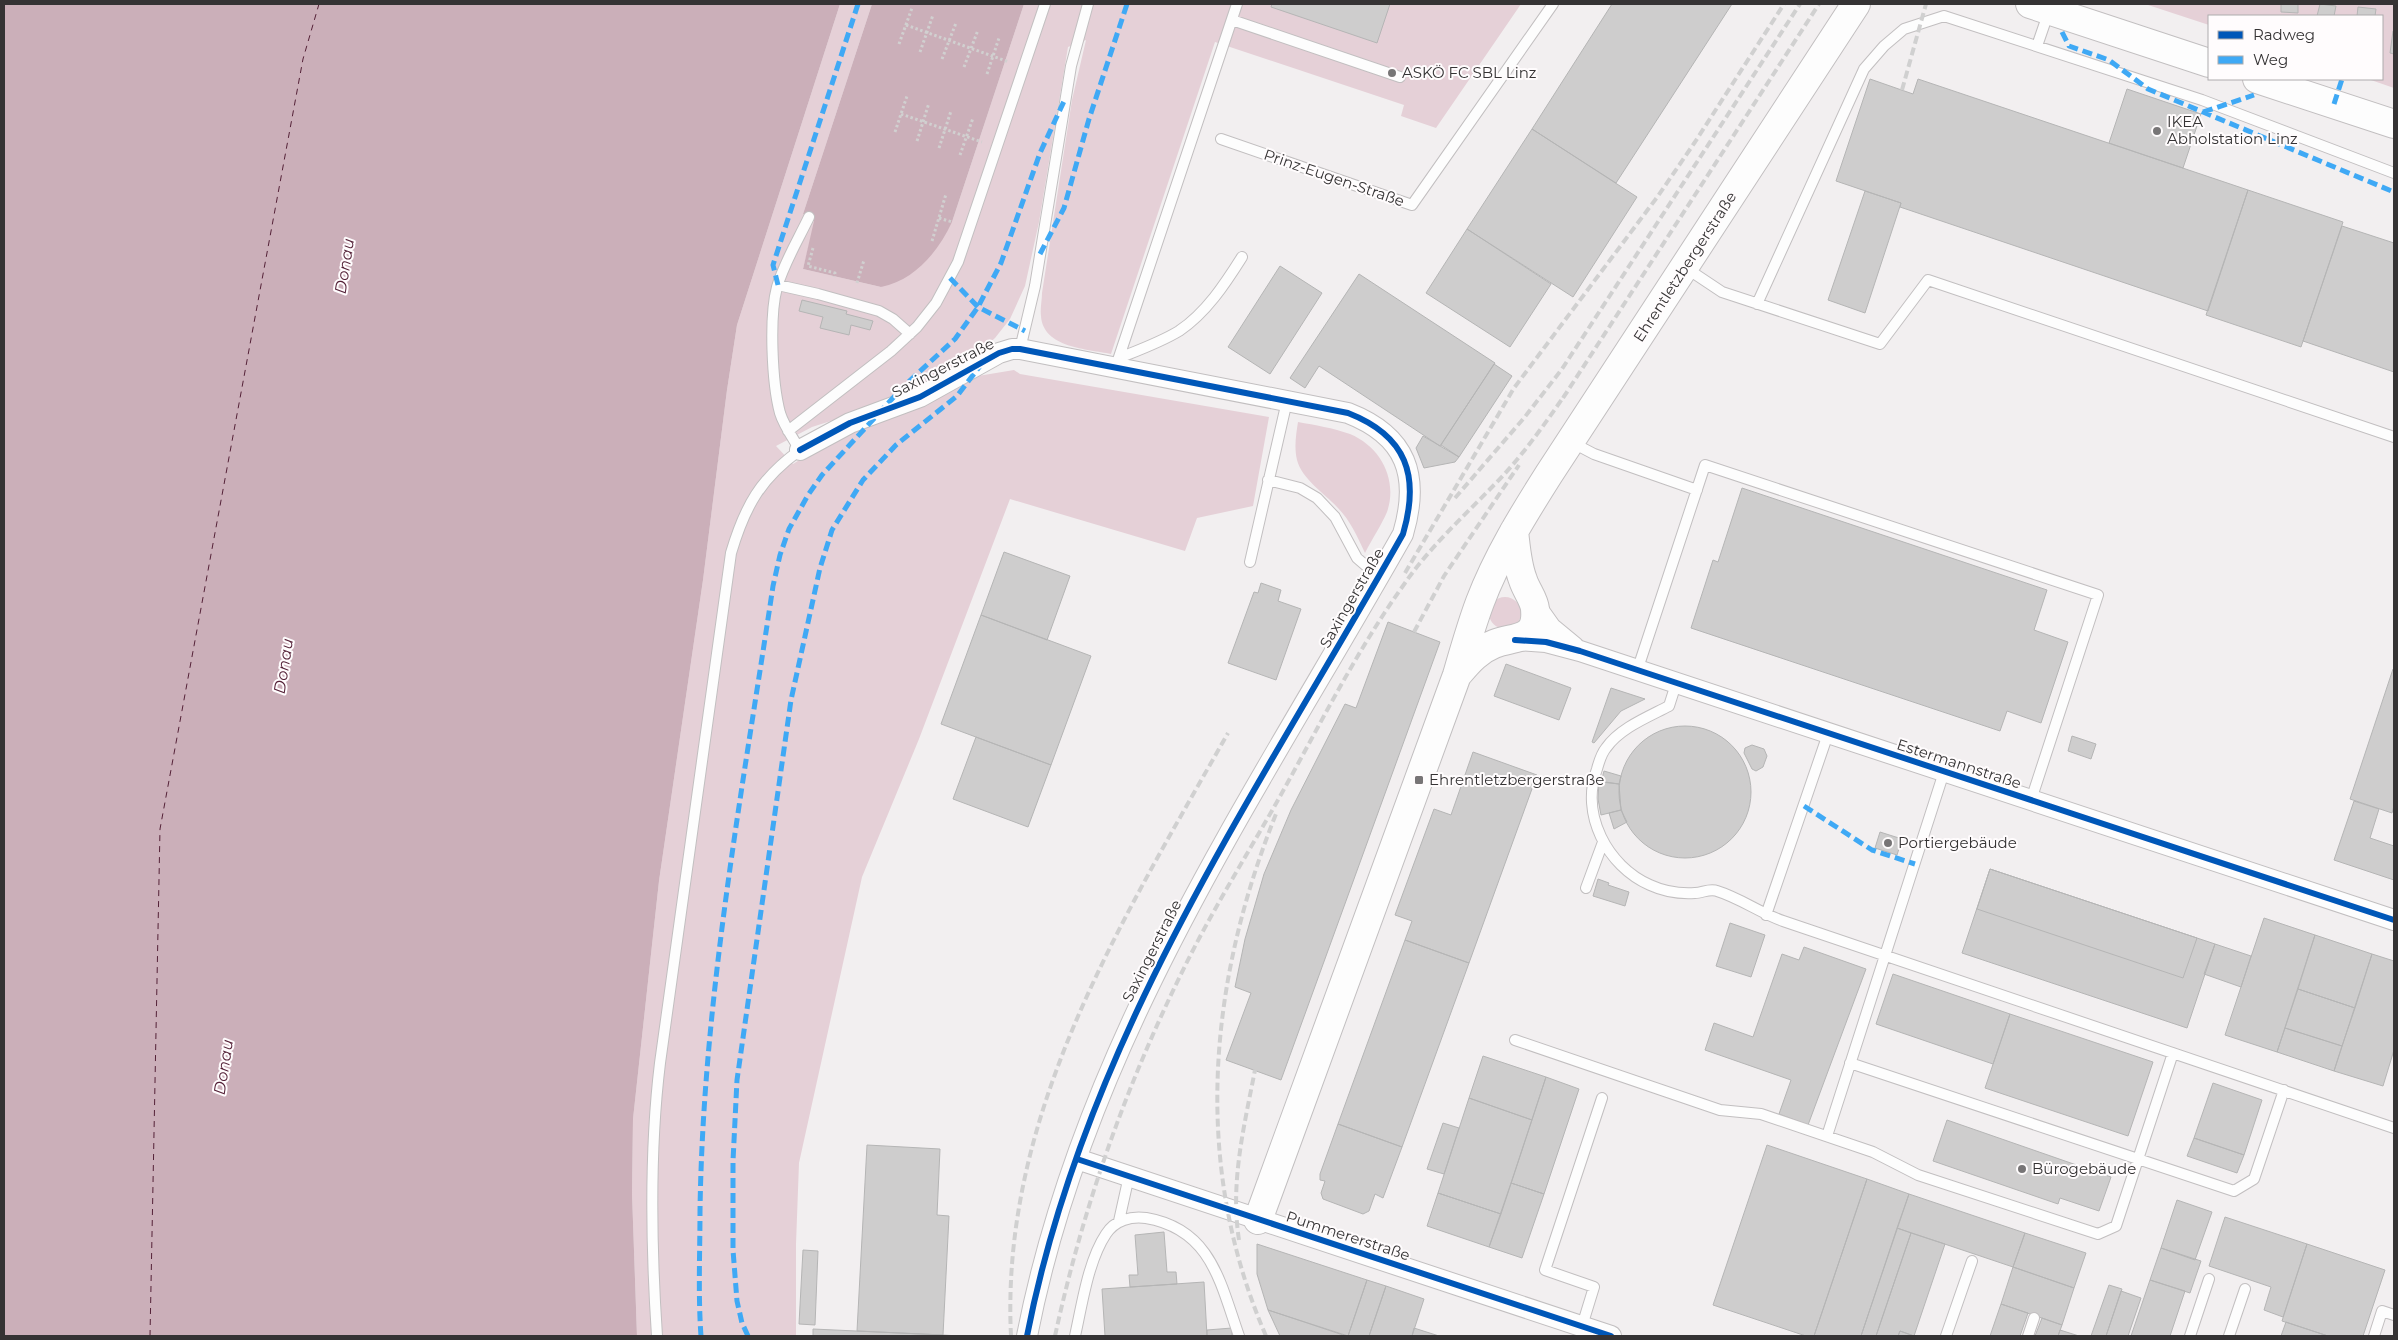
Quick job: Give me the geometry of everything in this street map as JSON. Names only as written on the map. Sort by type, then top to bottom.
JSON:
[{"type":"street","name":"Ehrentletzbergerstraße","points":[[1258,1220],[1457,675],[1479,604],[1514,531],[1570,441],[1856,4]]},
{"type":"street","points":[[2040,7],[2208,63]]},
{"type":"street","points":[[2261,80],[2394,124]]},
{"type":"street","name":"Saxingerstraße","points":[[800,450],[850,423],[920,397],[998,354],[1012,349],[1117,364],[1348,413],[1361,418],[1384,433],[1404,460],[1411,488],[1408,517],[1403,534],[1176,928],[1112,1064],[1077,1159],[1051,1242],[1027,1336]]},
{"type":"street","points":[[1514,531],[1518,566],[1532,600]]},
{"type":"street","points":[[1509,641],[1490,636],[1483,629],[1478,617],[1479,604],[1491,588],[1506,584],[1522,588],[1532,600]]},
{"type":"street","name":"Ehrentletzbergerstraße","points":[[1457,675],[1478,653],[1495,643],[1523,636],[1532,625],[1535,615],[1532,600]]},
{"type":"street","name":"Estermannstraße","points":[[1532,600],[1551,628],[1580,651]]},
{"type":"street","name":"Estermannstraße","points":[[1509,641],[1546,642],[1580,651],[2394,920]]},
{"type":"street","name":"Pummererstraße","points":[[1077,1159],[1573,1326],[1611,1336]]},
{"type":"lane","points":[[788,431],[910,334],[936,303],[958,262],[1045,4]]},
{"type":"lane","points":[[1020,350],[1036,286],[1069,75],[1088,4]]},
{"type":"lane","points":[[1117,364],[1237,4]]},
{"type":"lane","name":"Prinz-Eugen-Straße","points":[[1221,139],[1412,205],[1553,4]]},
{"type":"lane","points":[[2037,46],[2040,7]]},
{"type":"lane","points":[[1757,304],[1864,69],[1884,46],[1904,29],[1944,16],[2202,100],[2394,173]]},
{"type":"lane","points":[[1232,20],[1400,77]]},
{"type":"lane","points":[[657,1336],[653,1253],[653,1170],[657,1087],[726,576],[738,528],[753,496],[772,473],[800,450],[788,431],[781,414],[776,391],[773,325],[774,300],[778,285],[809,217]]},
{"type":"lane","points":[[1117,364],[1188,324],[1202,312],[1224,285],[1242,257]]},
{"type":"lane","points":[[1685,268],[1722,292],[1880,344],[1928,280],[2394,438]]},
{"type":"lane","points":[[778,285],[879,311],[893,319],[910,334]]},
{"type":"lane","points":[[1250,562],[1286,401]]},
{"type":"lane","points":[[1570,441],[1594,454],[1697,490]]},
{"type":"lane","points":[[1637,671],[1705,465],[2098,595],[2030,800]]},
{"type":"lane","points":[[1268,480],[1300,488],[1317,498],[1335,517],[1357,558],[1379,577]]},
{"type":"lane","points":[[1676,684],[1669,706],[1631,726],[1606,747],[1592,780],[1592,810],[1603,842],[1616,861],[1632,875],[1650,885],[1679,892],[1695,893],[1715,890],[1766,915],[2394,1128]]},
{"type":"lane","points":[[1766,915],[1828,734]]},
{"type":"lane","points":[[1826,1136],[1944,772]]},
{"type":"lane","points":[[1586,888],[1603,842]]},
{"type":"lane","points":[[1515,1040],[1720,1110],[1761,1114],[1873,1152],[1918,1175],[2098,1234],[2116,1226],[2174,1052]]},
{"type":"lane","points":[[1850,1063],[2234,1191],[2254,1179],[2284,1090]]},
{"type":"lane","points":[[1573,1326],[1594,1287],[1545,1270],[1602,1098]]},
{"type":"lane","points":[[1119,1221],[1129,1176]]},
{"type":"lane","points":[[1075,1336],[1086,1287],[1106,1232],[1119,1221],[1139,1217],[1164,1221],[1188,1234],[1204,1251],[1218,1276],[1239,1336]]},
{"type":"lane","points":[[1946,1336],[1972,1261]]},
{"type":"lane","points":[[2190,1336],[2209,1279]]},
{"type":"lane","points":[[2229,1336],[2245,1289]]},
{"type":"lane","points":[[2374,1336],[2382,1311],[2394,1315]]},
{"type":"lane","points":[[2028,1336],[2034,1318]]},
{"type":"path","points":[[899,44],[912,8]]},
{"type":"path","points":[[920,52],[934,15]]},
{"type":"path","points":[[942,60],[956,23]]},
{"type":"path","points":[[906,26],[1010,62]]},
{"type":"path","points":[[964,67],[978,30]]},
{"type":"path","points":[[987,74],[999,38]]},
{"type":"path","points":[[895,132],[907,96]]},
{"type":"path","points":[[917,140],[929,103]]},
{"type":"path","points":[[938,148],[951,111]]},
{"type":"path","points":[[901,114],[984,143]]},
{"type":"path","points":[[960,155],[973,118]]},
{"type":"path","points":[[932,241],[946,194]]},
{"type":"path","points":[[939,218],[952,222]]},
{"type":"path","points":[[814,243],[808,266],[835,273],[834,277]]},
{"type":"path","points":[[857,283],[864,260]]},
{"type":"shaded area","points":[[840,4],[872,4],[803,214],[815,221],[803,269],[881,287],[952,222],[1024,4],[1521,4],[1436,128],[1401,116],[1404,105],[1215,42],[1111,354],[1079,348],[1058,341],[1044,327],[1041,316],[1042,293],[1072,100],[1086,40],[1068,47],[1039,222],[1025,286],[1010,319],[995,338],[974,357],[909,396],[812,427],[776,446],[793,464],[825,444],[978,376],[1014,370],[1020,374],[1269,417],[1253,506],[1197,518],[1185,551],[1010,499],[919,739],[862,877],[799,1163],[796,1244],[796,1336],[637,1336],[632,1193],[633,1119],[659,881],[703,580],[727,390],[737,325]]},
{"type":"shaded area","points":[[2145,4],[2394,4],[2394,88],[2371,80],[2383,80],[2383,15],[2208,15],[2208,25]]},
{"type":"shaded area","points":[[1298,422],[1331,428],[1350,434],[1370,447],[1384,466],[1390,488],[1390,500],[1385,517],[1365,553],[1346,517],[1308,480],[1300,467],[1296,450]]},
{"type":"shaded area","points":[[1505,597],[1516,602],[1521,613],[1516,624],[1505,629],[1494,624],[1489,613],[1494,602]]},
{"type":"water","name":"Donau","points":[[4,4],[840,4],[737,325],[727,390],[703,580],[659,881],[633,1119],[632,1193],[637,1336],[4,1336]]},
{"type":"water","points":[[872,4],[1024,4],[952,222],[940,244],[924,263],[904,278],[881,287],[803,269],[814,221],[803,214]]},
{"type":"building","points":[[1272,4],[1390,4],[1377,43],[1271,7]]},
{"type":"building","points":[[1612,4],[1732,4],[1616,183],[1532,129]]},
{"type":"building","points":[[2281,4],[2298,4],[2298,13],[2281,12]]},
{"type":"building","points":[[2320,4],[2336,6],[2334,15],[2317,15]]},
{"type":"building","points":[[2358,7],[2376,9],[2375,15],[2357,15]]},
{"type":"building","points":[[2394,31],[2394,54],[2390,53]]},
{"type":"building","points":[[1870,79],[1913,94],[1918,79],[2248,190],[2208,311],[1900,207],[1901,203],[1836,181]]},
{"type":"building","points":[[2127,89],[2201,114],[2183,168],[2109,143]]},
{"type":"building","points":[[1532,129],[1637,197],[1573,297],[1467,229]]},
{"type":"building","points":[[2248,190],[2343,222],[2301,347],[2206,315]]},
{"type":"building","points":[[1865,191],[1901,203],[1865,313],[1828,300]]},
{"type":"building","points":[[2342,226],[2394,243],[2394,372],[2303,341]]},
{"type":"building","points":[[1467,229],[1551,284],[1510,347],[1426,293]]},
{"type":"building","points":[[1280,266],[1322,293],[1270,374],[1228,347]]},
{"type":"building","points":[[1359,274],[1495,363],[1440,446],[1319,366],[1305,388],[1290,378]]},
{"type":"building","points":[[802,300],[847,311],[846,314],[873,321],[870,330],[851,325],[849,335],[820,328],[823,317],[799,311]]},
{"type":"building","points":[[1494,364],[1512,376],[1459,457],[1441,445]]},
{"type":"building","points":[[1423,436],[1459,457],[1455,462],[1424,468],[1416,448]]},
{"type":"building","points":[[1742,488],[2047,590],[2034,630],[2068,642],[2041,723],[2007,711],[2000,731],[1691,628],[1713,560],[1718,562]]},
{"type":"building","points":[[1004,552],[1070,576],[1047,640],[981,615]]},
{"type":"building","points":[[1261,583],[1281,590],[1278,601],[1301,609],[1276,680],[1228,663],[1254,592],[1258,593]]},
{"type":"building","points":[[981,615],[1091,656],[1051,765],[941,724]]},
{"type":"building","points":[[1388,622],[1440,642],[1281,1080],[1226,1060],[1251,993],[1235,987],[1245,939],[1264,874],[1291,810],[1345,704],[1356,708]]},
{"type":"building","points":[[1506,664],[1571,688],[1559,720],[1494,696]]},
{"type":"building","points":[[2393,669],[2394,806],[2392,813],[2350,799]]},
{"type":"building","points":[[1611,688],[1645,699],[1621,711],[1594,743],[1592,742]]},
{"type":"building","points":[[1685,726],[1710,731],[1731,746],[1746,767],[1751,792],[1746,817],[1731,838],[1710,853],[1685,858],[1660,853],[1639,838],[1624,817],[1619,792],[1624,767],[1639,746],[1660,731]]},
{"type":"building","points":[[2072,736],[2096,744],[2091,759],[2068,751]]},
{"type":"building","points":[[976,737],[1051,765],[1028,827],[953,799]]},
{"type":"building","points":[[1752,745],[1764,749],[1767,756],[1763,767],[1756,771],[1752,769],[1744,753],[1745,748]]},
{"type":"building","points":[[1473,752],[1537,775],[1469,963],[1405,940],[1412,921],[1395,915],[1434,809],[1451,815]]},
{"type":"building","points":[[1604,771],[1621,776],[1619,784],[1601,782]]},
{"type":"building","points":[[1599,781],[1619,784],[1621,810],[1601,815],[1598,799]]},
{"type":"building","points":[[2354,801],[2379,809],[2370,838],[2394,846],[2394,880],[2334,860]]},
{"type":"building","points":[[1621,810],[1627,822],[1614,829],[1609,813]]},
{"type":"building","name":"Portiergebäude","points":[[1880,832],[1902,839],[1897,855],[1875,848]]},
{"type":"building","points":[[1990,869],[2215,944],[2187,1028],[1962,953]]},
{"type":"building","points":[[1990,869],[2197,938],[2183,978],[1977,909]]},
{"type":"building","points":[[1598,879],[1609,883],[1608,885],[1629,892],[1625,906],[1593,896]]},
{"type":"building","points":[[2264,918],[2315,935],[2277,1052],[2225,1035]]},
{"type":"building","points":[[1730,923],[1765,935],[1751,977],[1716,966]]},
{"type":"building","points":[[2315,935],[2372,954],[2355,1008],[2298,989]]},
{"type":"building","points":[[1405,940],[1469,963],[1402,1147],[1338,1124]]},
{"type":"building","points":[[2215,944],[2251,956],[2241,987],[2204,974]]},
{"type":"building","points":[[1804,947],[1866,969],[1808,1125],[1779,1114],[1791,1080],[1705,1050],[1714,1023],[1753,1037],[1782,954],[1799,960]]},
{"type":"building","points":[[2372,954],[2394,961],[2394,1050],[2383,1086],[2334,1071]]},
{"type":"building","points":[[1893,974],[2010,1014],[1993,1064],[1876,1024]]},
{"type":"building","points":[[2298,989],[2355,1008],[2342,1046],[2285,1028]]},
{"type":"building","points":[[2010,1014],[2153,1062],[2128,1136],[1985,1088]]},
{"type":"building","points":[[2285,1028],[2342,1046],[2334,1071],[2277,1052]]},
{"type":"building","points":[[1483,1056],[1546,1077],[1532,1120],[1469,1098]]},
{"type":"building","points":[[1546,1077],[1579,1089],[1544,1194],[1511,1183]]},
{"type":"building","points":[[2213,1083],[2262,1100],[2244,1155],[2194,1138]]},
{"type":"building","points":[[1469,1098],[1532,1120],[1501,1214],[1438,1193]]},
{"type":"building","name":"Bürogebäude","points":[[1947,1120],[2111,1177],[2099,1211],[2060,1198],[2058,1204],[1933,1161]]},
{"type":"building","points":[[1443,1123],[1459,1128],[1444,1174],[1427,1169]]},
{"type":"building","points":[[1338,1124],[1402,1147],[1383,1198],[1375,1194],[1369,1211],[1363,1214],[1323,1199],[1321,1193],[1325,1181],[1320,1180],[1320,1174]]},
{"type":"building","points":[[2194,1138],[2244,1155],[2237,1173],[2187,1156]]},
{"type":"building","points":[[867,1145],[940,1149],[937,1215],[949,1216],[943,1335],[857,1331]]},
{"type":"building","points":[[1767,1145],[1867,1179],[1814,1336],[1806,1336],[1713,1305]]},
{"type":"building","points":[[1867,1179],[1909,1194],[1861,1336],[1814,1336]]},
{"type":"building","points":[[1511,1183],[1544,1194],[1522,1258],[1489,1247]]},
{"type":"building","points":[[1438,1193],[1501,1214],[1489,1247],[1427,1226]]},
{"type":"building","points":[[1909,1194],[2025,1233],[2013,1267],[1897,1228]]},
{"type":"building","points":[[2177,1200],[2212,1212],[2195,1260],[2161,1248]]},
{"type":"building","points":[[2225,1217],[2307,1244],[2283,1317],[2264,1310],[2271,1287],[2209,1266]]},
{"type":"building","points":[[1897,1228],[1911,1233],[1876,1336],[1861,1336]]},
{"type":"building","points":[[1164,1232],[1167,1272],[1176,1272],[1177,1284],[1130,1287],[1129,1275],[1138,1275],[1135,1235]]},
{"type":"building","points":[[1911,1233],[1945,1244],[1914,1336],[1900,1331],[1898,1336],[1876,1336]]},
{"type":"building","points":[[2025,1233],[2086,1253],[2074,1288],[2013,1267]]},
{"type":"building","points":[[1257,1244],[1367,1280],[1348,1336],[1268,1310],[1257,1274]]},
{"type":"building","points":[[2307,1244],[2385,1270],[2363,1336],[2328,1336],[2282,1321]]},
{"type":"building","points":[[2161,1248],[2201,1261],[2190,1293],[2150,1280]]},
{"type":"building","points":[[803,1250],[818,1251],[815,1325],[799,1324]]},
{"type":"building","points":[[2013,1267],[2074,1288],[2062,1325],[2001,1304]]},
{"type":"building","points":[[1367,1280],[1386,1286],[1369,1336],[1348,1336]]},
{"type":"building","points":[[2150,1280],[2185,1291],[2170,1336],[2131,1336]]},
{"type":"building","points":[[1204,1282],[1207,1336],[1105,1336],[1102,1289]]},
{"type":"building","points":[[2109,1285],[2122,1289],[2106,1336],[2091,1336]]},
{"type":"building","points":[[1386,1286],[1424,1299],[1412,1336],[1369,1336]]},
{"type":"building","points":[[2121,1291],[2141,1298],[2128,1336],[2106,1336]]},
{"type":"building","points":[[2001,1304],[2028,1313],[2020,1336],[1990,1336]]},
{"type":"building","points":[[1268,1310],[1346,1336],[1280,1336]]},
{"type":"building","points":[[2042,1318],[2062,1325],[2058,1336],[2035,1336]]},
{"type":"building","points":[[2286,1322],[2328,1336],[2281,1336]]},
{"type":"building","points":[[1232,1328],[1232,1336],[1207,1336],[1207,1330]]},
{"type":"building","points":[[1414,1328],[1439,1336],[1412,1336]]},
{"type":"building","points":[[813,1329],[943,1335],[959,1336],[813,1336]]},
{"type":"building","points":[[2060,1330],[2079,1336],[2058,1336]]},
{"type":"building","points":[[1900,1331],[1914,1336],[1898,1336]]},
{"type":"ferry route","points":[[150,1336],[160,829],[303,59],[319,4]]},
{"type":"railway","points":[[1405,573],[1514,388],[1658,196],[1784,4]]},
{"type":"railway","points":[[1455,498],[1524,418],[1562,369],[1800,4]]},
{"type":"railway","points":[[1563,398],[1819,4]]},
{"type":"railway","points":[[1902,90],[1926,4]]},
{"type":"railway","points":[[1055,1336],[1079,1240],[1108,1147],[1144,1056],[1185,966],[1207,924],[1338,690],[1387,609],[1425,557],[1523,453],[1567,392]]},
{"type":"railway","points":[[1414,632],[1444,576],[1519,465]]},
{"type":"railway","points":[[1011,1336],[1013,1254],[1026,1174],[1047,1097],[1076,1021],[1110,947],[1148,874],[1228,733]]},
{"type":"railway","points":[[1266,1336],[1242,1271],[1227,1206],[1219,1141],[1218,1075],[1223,1009],[1235,943],[1253,878],[1276,814]]},
{"type":"railway","points":[[1239,1240],[1236,1197],[1237,1176],[1255,1070]]},
{"type":"marked path","points":[[778,285],[773,265],[858,4]]},
{"type":"marked path","points":[[1040,254],[1064,208],[1089,119],[1127,4]]},
{"type":"marked path","points":[[2062,32],[2069,46],[2109,60],[2148,89],[2394,192]]},
{"type":"marked path","points":[[2334,104],[2342,80]]},
{"type":"marked path","points":[[2203,112],[2254,95]]},
{"type":"marked path","points":[[701,1336],[699,1289],[700,1211],[708,1054],[716,976],[737,819],[773,586],[780,555],[789,529],[808,495],[822,475],[903,387],[955,339],[978,307],[1001,263],[1040,153],[1065,99]]},
{"type":"marked path","points":[[950,278],[978,307],[1025,331]]},
{"type":"marked path","points":[[748,1336],[742,1323],[737,1301],[733,1250],[733,1161],[737,1080],[791,700],[820,568],[832,530],[863,480],[896,445],[957,396],[980,366]]},
{"type":"marked path","points":[[1804,806],[1872,850],[1915,864]]},
{"type":"cycle path","points":[[800,450],[850,423],[920,397],[999,353],[1020,349],[1348,413],[1368,422],[1384,433],[1396,446],[1404,460],[1409,476],[1410,494],[1403,534],[1235,823],[1182,920],[1133,1020],[1090,1121],[1054,1227],[1027,1336]]},
{"type":"cycle path","points":[[1515,640],[1546,642],[1580,651],[2394,920]]},
{"type":"cycle path","points":[[1077,1159],[1611,1336]]},
{"type":"place","name":"ASKÖ FC SBL Linz","points":[[1392,73]]},
{"type":"place","name":"IKEA Abholstation Linz","points":[[2157,131]]},
{"type":"place","name":"Ehrentletzbergerstraße","points":[[1419,780]]},
{"type":"place","name":"Portiergebäude","points":[[1888,843]]},
{"type":"place","name":"Bürogebäude","points":[[2022,1169]]}]
